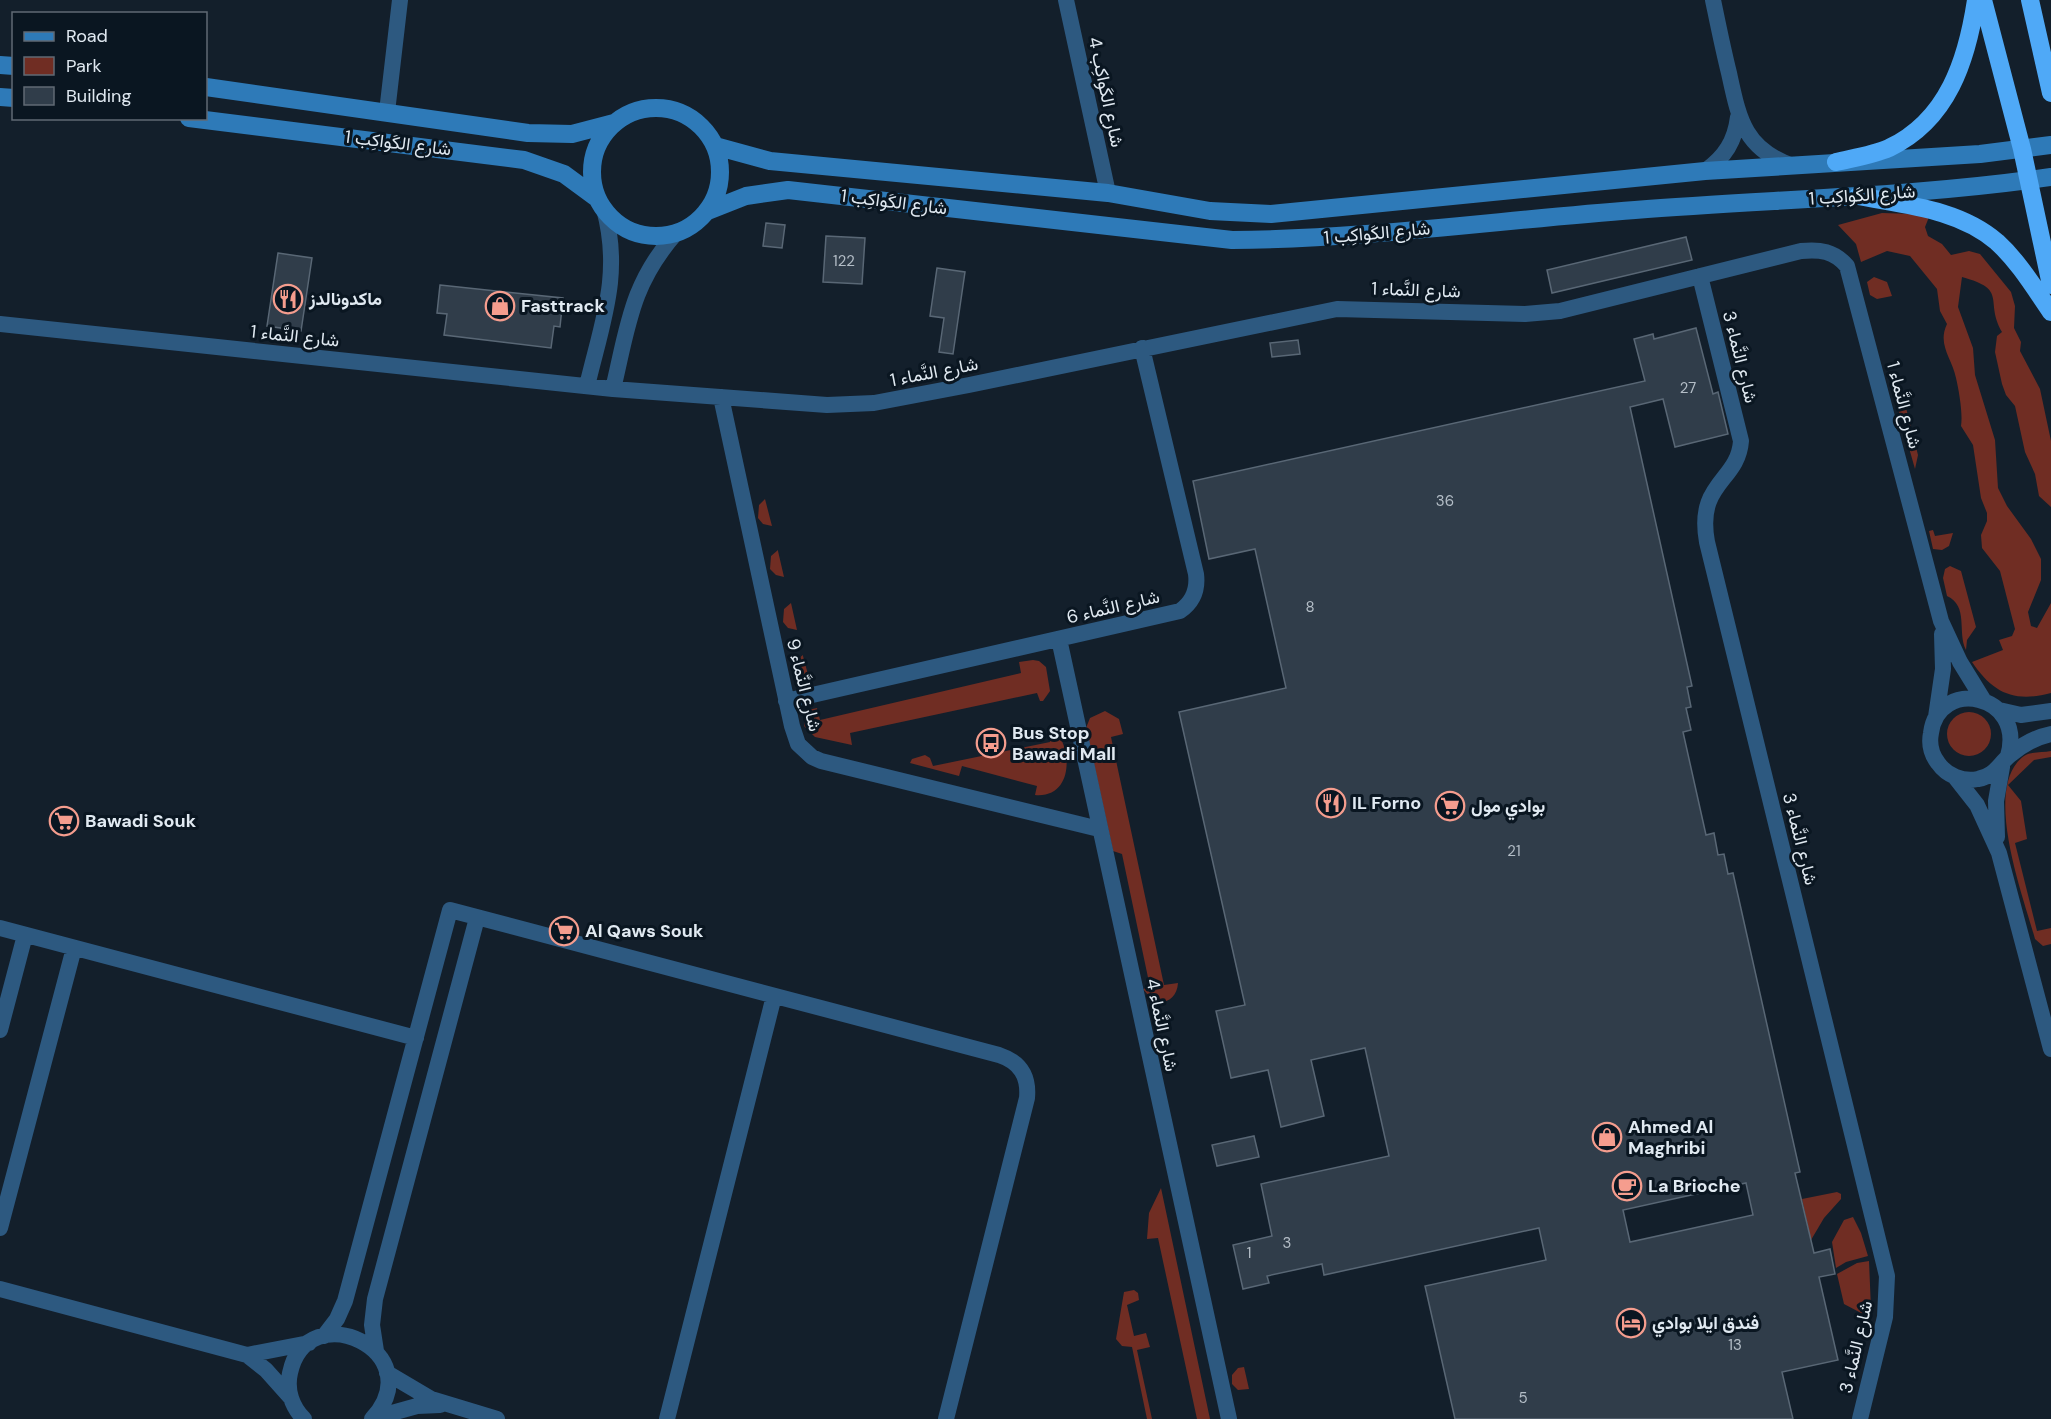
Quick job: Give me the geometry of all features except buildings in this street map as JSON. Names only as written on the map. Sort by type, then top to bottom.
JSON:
[{"type":"highway","points":[[1836,162],[1887,149],[1905,138],[1939,108],[1963,62],[1976,0]]},
{"type":"highway","points":[[1983,0],[2022,149],[2051,285]]},
{"type":"highway","points":[[2030,0],[2051,93]]},
{"type":"highway","points":[[1858,196],[1940,212],[1980,230],[2012,259],[2051,312]]},
{"type":"street","points":[[387,112],[400,0]]},
{"type":"street","name":"شارع الكَواكِب 4","points":[[1066,0],[1108,193]]},
{"type":"street","points":[[1713,0],[1738,117],[1745,130],[1760,148],[1778,161],[1793,166]]},
{"type":"street","name":"شارع الكَواكِب 1","points":[[207,87],[550,135],[593,130],[614,123]]},
{"type":"street","points":[[587,386],[612,277],[612,248],[592,176],[599,142],[614,123],[635,111],[658,108],[682,113],[701,126],[715,146],[720,179],[708,211],[694,224],[676,233],[656,236],[636,233],[618,224],[601,204]]},
{"type":"street","points":[[1705,171],[1729,148],[1737,130],[1738,117]]},
{"type":"street","name":"شارع الكَواكِب 1","points":[[205,120],[524,160],[564,174],[601,204]]},
{"type":"street","name":"شارع الكَواكِب 1","points":[[715,146],[751,158],[779,162],[1108,193],[1210,211],[1271,214],[1705,171],[2022,149],[2051,145]]},
{"type":"street","name":"شارع الكَواكِب 1","points":[[708,211],[746,196],[788,190],[1232,240],[1303,239],[1635,210],[1858,196],[2051,177]]},
{"type":"street","points":[[613,389],[636,294],[653,262],[676,233]]},
{"type":"street","name":"شارع النَّماء 1","points":[[0,324],[613,389],[827,405],[866,404],[1336,309],[1549,312],[1809,250],[1835,255],[1847,266],[1941,621],[1960,662],[1984,701]]},
{"type":"street","name":"شارع النَّماء 3","points":[[1700,276],[1741,441],[1738,454],[1708,498],[1705,508],[1707,542],[1887,1276],[1885,1317],[1860,1419]]},
{"type":"street","name":"شارع النَّماء 6","points":[[786,701],[1180,611],[1194,595],[1196,574],[1142,348]]},
{"type":"street","name":"شارع النَّماء 9","points":[[721,397],[786,701],[798,744],[812,757],[821,761],[1099,829]]},
{"type":"street","name":"شارع النَّماء 1","points":[[1936,717],[1943,669],[1941,621]]},
{"type":"street","name":"شارع النَّماء 4","points":[[1059,639],[1229,1419]]},
{"type":"street","points":[[2051,711],[2021,715],[1999,710],[1984,701],[1962,699],[1952,703],[1936,717],[1929,740],[1937,762],[1955,777],[1977,805],[1999,853],[2051,1049]]},
{"type":"street","points":[[1999,710],[2011,732],[1996,801],[1999,853]]},
{"type":"street","points":[[1955,777],[1980,779],[2041,736],[2051,734]]},
{"type":"street","points":[[324,1336],[337,1319],[345,1301],[450,910],[1010,1059],[1026,1076],[1028,1098],[946,1419]]},
{"type":"street","points":[[376,1352],[372,1325],[375,1299],[477,918]]},
{"type":"street","points":[[0,928],[416,1038]]},
{"type":"street","points":[[0,1030],[25,935]]},
{"type":"street","points":[[0,1228],[74,948]]},
{"type":"street","points":[[667,1419],[774,996]]},
{"type":"street","points":[[0,1289],[247,1355],[266,1370],[291,1398],[304,1419]]},
{"type":"street","points":[[247,1355],[309,1343],[324,1336],[347,1334],[368,1344],[376,1352],[387,1373],[387,1392],[373,1419]]},
{"type":"street","points":[[291,1398],[289,1388],[291,1368],[301,1350],[309,1343]]},
{"type":"street","points":[[387,1373],[416,1392],[447,1405],[497,1419]]},
{"type":"street","points":[[373,1419],[417,1406],[447,1405]]},
{"type":"green space","points":[[1882,213],[1929,217],[1925,227],[1928,236],[1942,244],[1951,255],[1969,251],[1980,254],[2011,292],[2015,306],[2014,328],[2021,342],[2020,351],[2040,389],[2051,441],[2051,507],[2039,496],[2035,474],[2025,452],[2015,406],[2006,395],[2002,384],[1995,352],[1997,336],[2002,332],[1997,321],[1991,292],[1986,287],[1962,277],[1958,307],[1973,348],[1975,375],[1995,440],[1998,488],[2007,506],[2031,539],[2041,559],[2041,580],[2028,612],[2031,626],[2037,628],[2051,603],[2051,693],[2026,697],[2005,693],[1988,681],[1972,662],[2003,650],[1999,640],[2012,636],[2015,629],[2000,571],[1982,548],[1981,535],[1987,521],[1987,513],[1981,498],[1973,445],[1961,426],[1957,383],[1944,345],[1944,332],[1947,324],[1940,311],[1937,289],[1910,256],[1887,251],[1861,262],[1856,244],[1838,225]]},
{"type":"green space","points":[[1874,277],[1887,282],[1892,296],[1877,299],[1870,295],[1867,282]]},
{"type":"green space","points":[[1903,396],[1918,455],[1915,469],[1898,409],[1902,405]]},
{"type":"green space","points":[[765,499],[772,526],[763,524],[758,518],[759,505]]},
{"type":"green space","points":[[1933,530],[1935,536],[1953,533],[1949,546],[1942,550],[1933,549],[1929,531]]},
{"type":"green space","points":[[778,550],[784,577],[776,575],[770,569],[771,556]]},
{"type":"green space","points":[[1950,566],[1961,571],[1976,627],[1967,640],[1966,650],[1958,606],[1947,596],[1943,578],[1945,569]]},
{"type":"green space","points":[[791,603],[797,630],[788,628],[783,622],[784,609]]},
{"type":"green space","points":[[803,655],[810,682],[798,677],[795,671],[796,662]]},
{"type":"green space","points":[[1039,661],[1046,667],[1050,691],[1043,701],[1040,701],[1037,693],[850,733],[852,745],[815,737],[804,726],[808,710],[817,708],[820,720],[1021,673],[1019,662]]},
{"type":"green space","points":[[1105,711],[1119,719],[1123,734],[1111,737],[1164,985],[1178,983],[1174,996],[1164,1002],[1154,1002],[1143,989],[1150,987],[1122,854],[1113,851],[1086,728],[1090,718]]},
{"type":"green space","points":[[1969,712],[1978,713],[1985,718],[1990,725],[1990,743],[1985,750],[1978,755],[1969,756],[1960,755],[1953,750],[1948,743],[1947,734],[1948,725],[1953,718],[1960,713]]},
{"type":"green space","points":[[1048,728],[1056,732],[1062,740],[1067,764],[1065,776],[1059,787],[1049,793],[1035,795],[1037,786],[962,766],[959,776],[910,763],[912,759],[925,755],[930,758],[933,766],[1050,742]]},
{"type":"green space","points":[[2051,751],[2051,757],[2034,760],[2008,785],[2012,771],[2027,754]]},
{"type":"green space","points":[[2008,785],[2021,801],[2027,839],[2015,843],[2037,931],[2051,928],[2051,944],[2043,946],[2035,939],[2015,871],[2006,817]]},
{"type":"green space","points":[[1161,1188],[1210,1419],[1197,1419],[1158,1238],[1147,1239],[1149,1213]]},
{"type":"green space","points":[[1837,1192],[1841,1194],[1841,1199],[1824,1218],[1811,1240],[1802,1199]]},
{"type":"green space","points":[[1853,1217],[1868,1256],[1846,1262],[1836,1268],[1832,1242],[1844,1220]]},
{"type":"green space","points":[[1869,1261],[1871,1309],[1863,1314],[1844,1304],[1837,1274],[1857,1263]]},
{"type":"green space","points":[[1134,1290],[1138,1293],[1139,1300],[1127,1305],[1134,1336],[1146,1333],[1150,1347],[1137,1350],[1152,1419],[1147,1419],[1132,1347],[1122,1346],[1116,1339],[1124,1292]]},
{"type":"green space","points":[[1244,1367],[1249,1389],[1238,1390],[1232,1384],[1232,1375],[1238,1368]]},
{"type":"place","name":"ماكدونالدز","points":[[288,299]]},
{"type":"place","name":"Fasttrack","points":[[500,306]]},
{"type":"place","name":"Bus Stop Bawadi Mall","points":[[991,743]]},
{"type":"place","name":"IL Forno","points":[[1331,803]]},
{"type":"place","name":"بوادي مول","points":[[1450,806]]},
{"type":"place","name":"Bawadi Souk","points":[[64,821]]},
{"type":"place","name":"Al Qaws Souk","points":[[564,931]]},
{"type":"place","name":"Ahmed Al Maghribi","points":[[1607,1137]]},
{"type":"place","name":"La Brioche","points":[[1627,1186]]},
{"type":"place","name":"فندق ايلا بوادي","points":[[1631,1323]]}]
